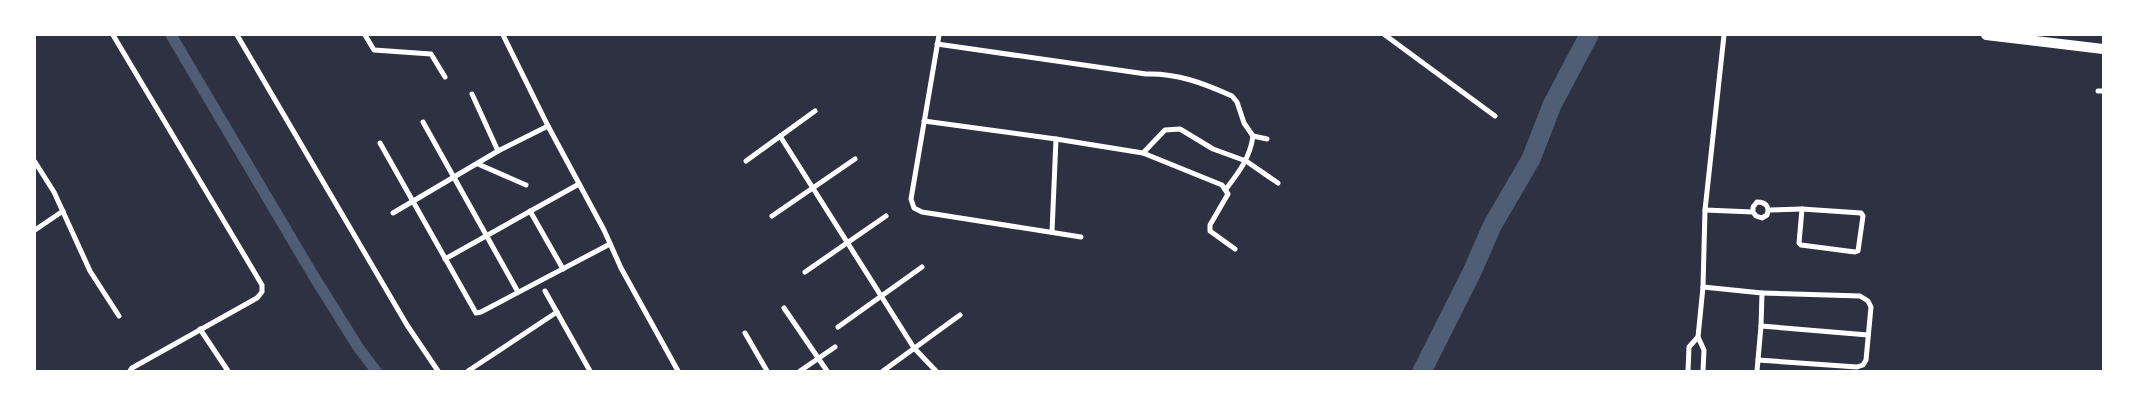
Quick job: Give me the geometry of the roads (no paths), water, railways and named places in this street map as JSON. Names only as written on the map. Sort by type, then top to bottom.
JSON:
[{"type":"main road","points":[[1986,35],[2103,49]]},
{"type":"street","points":[[113,35],[262,285],[262,292],[257,298],[130,371]]},
{"type":"street","points":[[237,35],[407,325],[438,371]]},
{"type":"street","points":[[365,35],[374,50],[431,54],[444,77]]},
{"type":"street","points":[[503,35],[621,268],[678,371]]},
{"type":"street","points":[[939,35],[911,199],[914,208],[922,212],[1081,237]]},
{"type":"street","points":[[1386,35],[1495,116]]},
{"type":"street","points":[[1703,371],[1704,350],[1698,337],[1703,287],[1705,210],[1724,35]]},
{"type":"street","points":[[937,44],[1146,74],[1183,77],[1232,96],[1237,102],[1244,123],[1253,136],[1252,147],[1246,161],[1226,189]]},
{"type":"street","points":[[472,94],[498,152]]},
{"type":"street","points":[[746,160],[815,111]]},
{"type":"street","points":[[924,121],[1143,153],[1222,184],[1228,194],[1210,225],[1210,231],[1235,249]]},
{"type":"street","points":[[423,122],[518,292]]},
{"type":"street","points":[[393,213],[498,152],[548,126]]},
{"type":"street","points":[[1143,153],[1165,130],[1180,130],[1213,149],[1246,161],[1278,183]]},
{"type":"street","points":[[780,136],[846,244],[914,348],[936,371]]},
{"type":"street","points":[[1253,136],[1267,139]]},
{"type":"street","points":[[1052,232],[1056,139]]},
{"type":"street","points":[[380,143],[476,313],[482,312],[610,244]]},
{"type":"street","points":[[772,216],[855,158]]},
{"type":"street","points":[[35,162],[54,192],[90,271],[119,316]]},
{"type":"street","points":[[478,164],[526,185]]},
{"type":"street","points":[[445,260],[579,184]]},
{"type":"street","points":[[1757,202],[1762,202],[1767,205],[1769,210],[1767,215],[1762,218],[1756,216],[1753,212],[1753,206],[1757,202]]},
{"type":"street","points":[[1769,210],[1802,209],[1861,213],[1863,216],[1858,251],[1801,245],[1799,243],[1802,209]]},
{"type":"street","points":[[1705,210],[1753,212]]},
{"type":"street","points":[[35,230],[63,211]]},
{"type":"street","points":[[530,211],[563,269]]},
{"type":"street","points":[[804,272],[886,216]]},
{"type":"street","points":[[838,327],[922,267]]},
{"type":"street","points":[[1703,287],[1762,292],[1860,296],[1868,301],[1871,307],[1866,360],[1863,365],[1857,367],[1758,360]]},
{"type":"street","points":[[545,291],[590,371]]},
{"type":"street","points":[[1757,371],[1762,292]]},
{"type":"street","points":[[784,308],[827,371]]},
{"type":"street","points":[[468,371],[557,312]]},
{"type":"street","points":[[883,371],[960,315]]},
{"type":"street","points":[[1761,326],[1868,335]]},
{"type":"street","points":[[200,330],[228,371]]},
{"type":"street","points":[[745,333],[767,371]]},
{"type":"street","points":[[1688,371],[1689,347],[1698,337]]},
{"type":"street","points":[[800,371],[835,347]]},
{"type":"waterway","points":[[171,35],[313,275],[358,347],[376,371]]},
{"type":"waterway","points":[[1422,371],[1472,272],[1492,226],[1531,159],[1552,105],[1589,35]]}]
